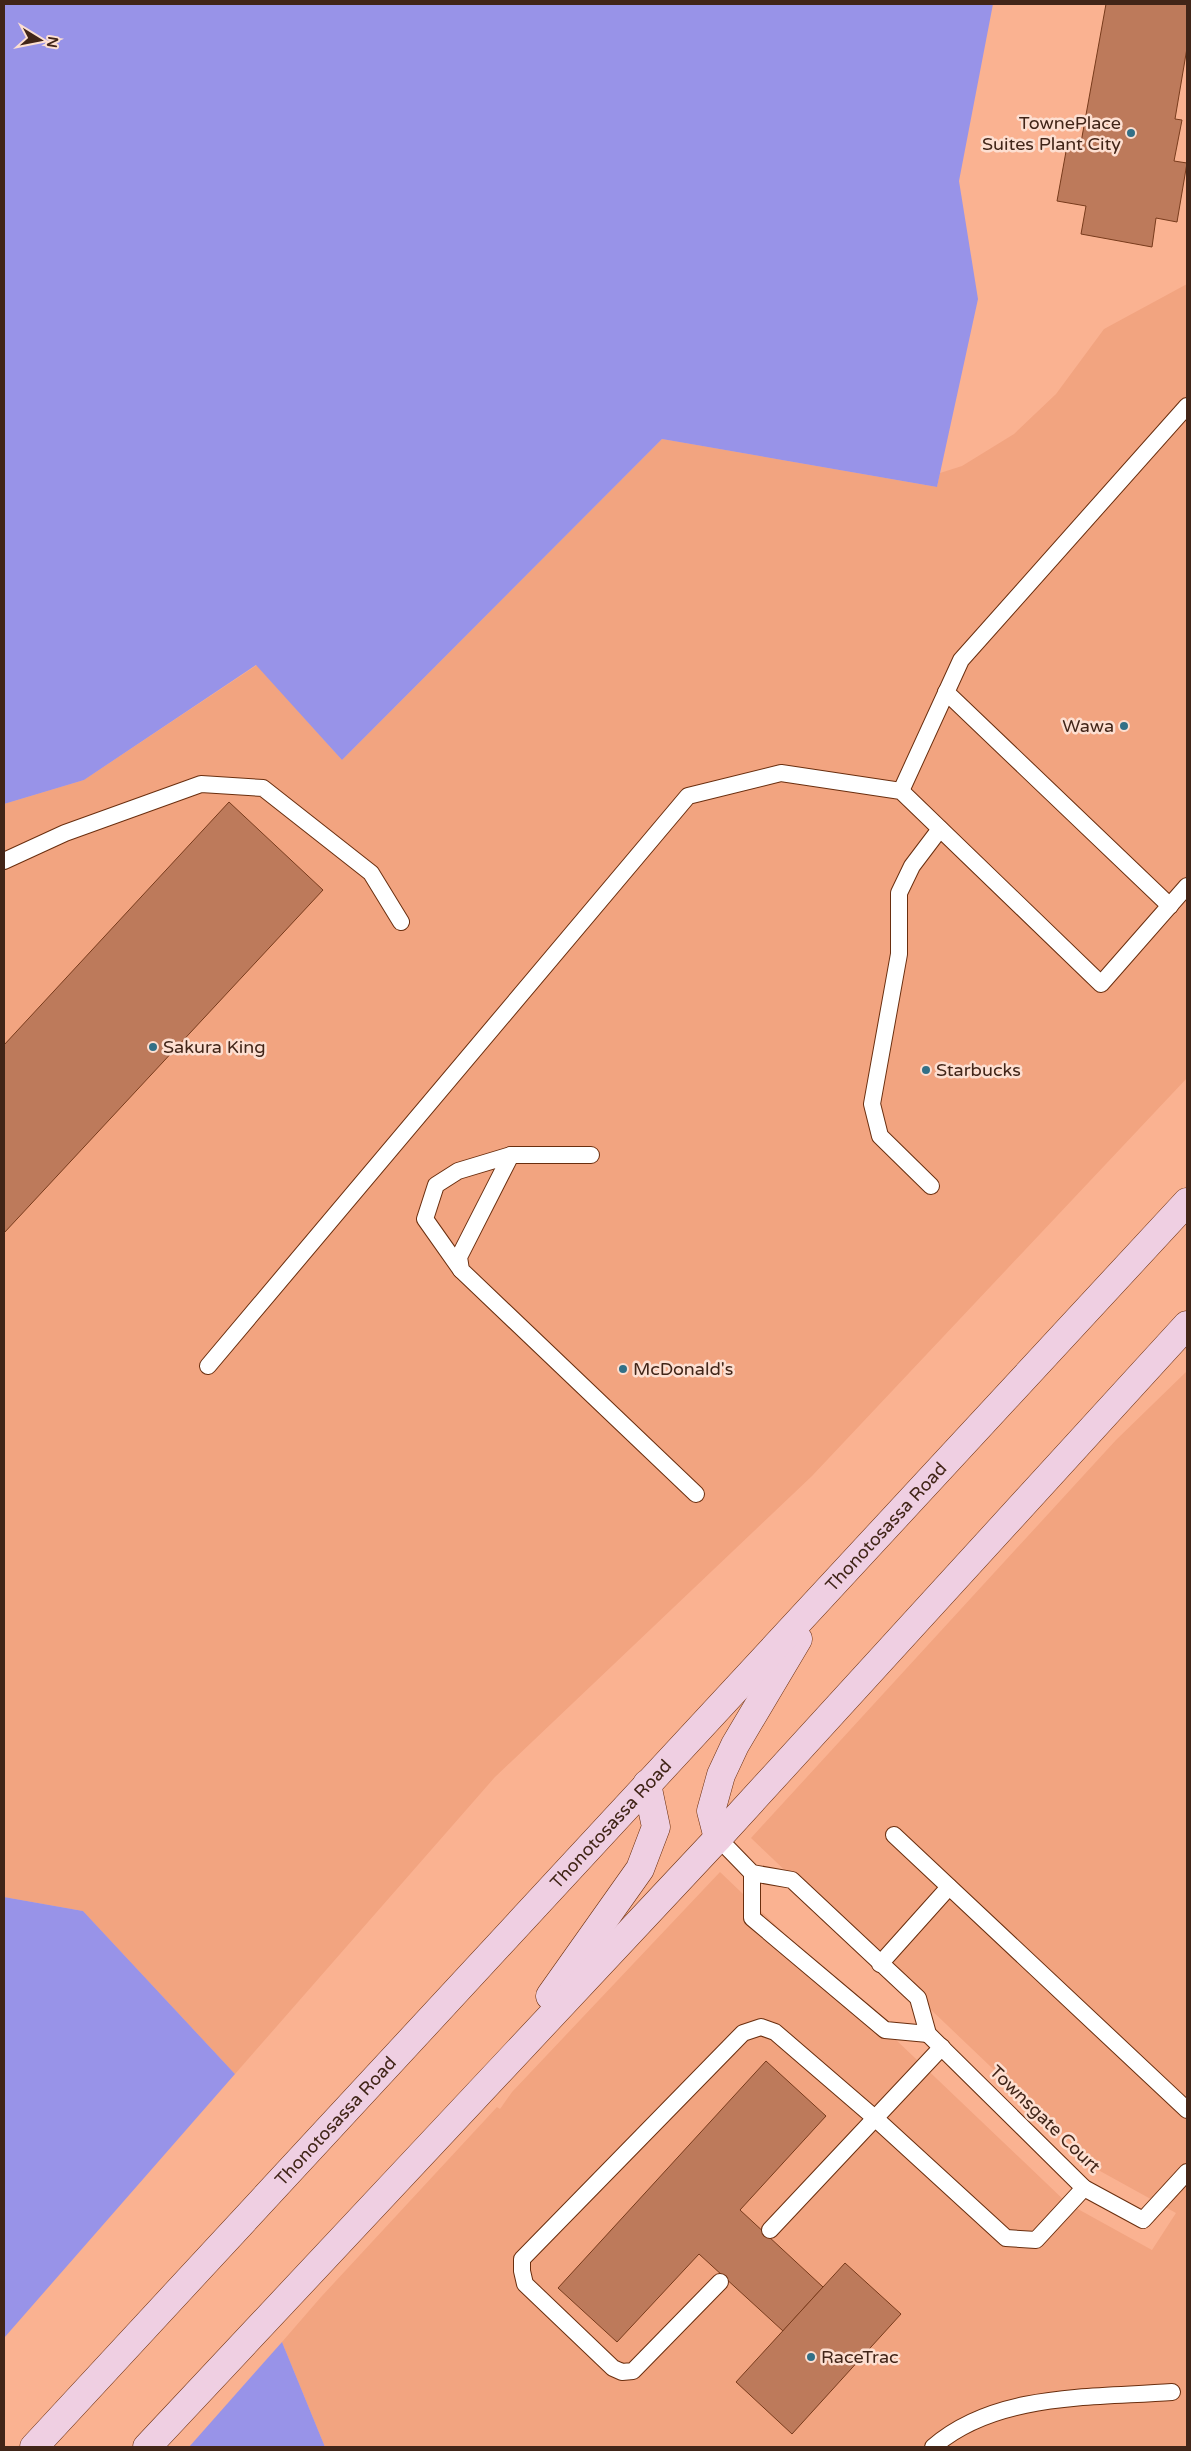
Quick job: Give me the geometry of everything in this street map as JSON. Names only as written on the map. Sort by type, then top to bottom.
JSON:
[{"type":"main road","name":"Thonotosassa Road","points":[[34,2447],[1187,1202]]},
{"type":"main road","points":[[147,2447],[718,1838],[1187,1325]]},
{"type":"main road","points":[[718,1838],[711,1811],[721,1775],[735,1744],[828,1591]]},
{"type":"main road","points":[[491,2079],[640,1869],[656,1827],[647,1784]]},
{"type":"lane","points":[[901,791],[961,660],[1187,406]]},
{"type":"lane","points":[[946,692],[1170,906]]},
{"type":"lane","points":[[208,1366],[688,796],[781,773],[901,791],[1101,984],[1187,886]]},
{"type":"lane","points":[[4,861],[65,832],[201,784],[263,788],[371,873],[402,922]]},
{"type":"lane","points":[[931,1186],[880,1136],[872,1104],[898,954],[899,893],[912,866],[940,829]]},
{"type":"lane","points":[[591,1156],[511,1155],[458,1171],[436,1185],[425,1219],[461,1270],[696,1494]]},
{"type":"lane","points":[[461,1270],[459,1257],[511,1155]]},
{"type":"lane","points":[[894,1835],[1187,2110]]},
{"type":"lane","points":[[718,1838],[752,1874],[792,1880],[918,1998],[928,2034],[886,2030],[752,1918],[752,1874]]},
{"type":"lane","points":[[880,1964],[949,1887]]},
{"type":"lane","points":[[720,2282],[633,2370],[622,2372],[613,2368],[525,2284],[522,2259],[743,2033],[761,2027],[775,2032],[876,2119],[1006,2238],[1036,2240],[1084,2188]]},
{"type":"lane","name":"Townsgate Court","points":[[928,2034],[1084,2188],[1143,2220],[1187,2172]]},
{"type":"lane","points":[[770,2230],[942,2047]]},
{"type":"lane","points":[[932,2447],[943,2438],[973,2421],[1013,2407],[1068,2400],[1172,2392]]},
{"type":"shaded area","points":[[4,4],[993,4],[959,181],[978,299],[937,487],[662,439],[342,760],[256,665],[84,780],[4,804]]},
{"type":"shaded area","points":[[1187,284],[1187,1078],[812,1476],[495,1777],[235,2074],[83,1911],[4,1897],[4,804],[84,780],[257,665],[342,760],[662,439],[937,487],[940,473],[962,466],[1014,434],[1056,394],[1104,329]]},
{"type":"shaded area","points":[[1187,1371],[1187,2447],[325,2447],[282,2342],[321,2297],[497,2107],[500,2109],[512,2092],[720,1872],[1067,2203],[1152,2250],[1176,2213],[1100,2171],[751,1838],[1116,1440]]},
{"type":"shaded area","points":[[4,1897],[83,1911],[235,2074],[4,2338]]},
{"type":"shaded area","points":[[282,2342],[325,2447],[189,2447]]},
{"type":"building","name":"TownePlace Suites Plant City","points":[[1106,4],[1187,4],[1187,48],[1175,119],[1182,120],[1174,161],[1187,163],[1177,222],[1156,218],[1152,247],[1081,234],[1086,206],[1057,201],[1067,146],[1080,148]]},
{"type":"building","points":[[229,802],[323,890],[4,1233],[4,1045]]},
{"type":"building","points":[[766,2061],[826,2116],[740,2210],[823,2287],[783,2331],[699,2254],[617,2342],[558,2288]]},
{"type":"building","name":"RaceTrac","points":[[845,2263],[901,2314],[792,2434],[736,2382]]},
{"type":"place","name":"TownePlace Suites Plant City","points":[[1131,133]]},
{"type":"place","name":"Wawa","points":[[1124,726]]},
{"type":"place","name":"Sakura King","points":[[153,1047]]},
{"type":"place","name":"Starbucks","points":[[926,1070]]},
{"type":"place","name":"McDonald's","points":[[623,1369]]},
{"type":"place","name":"RaceTrac","points":[[811,2357]]}]
